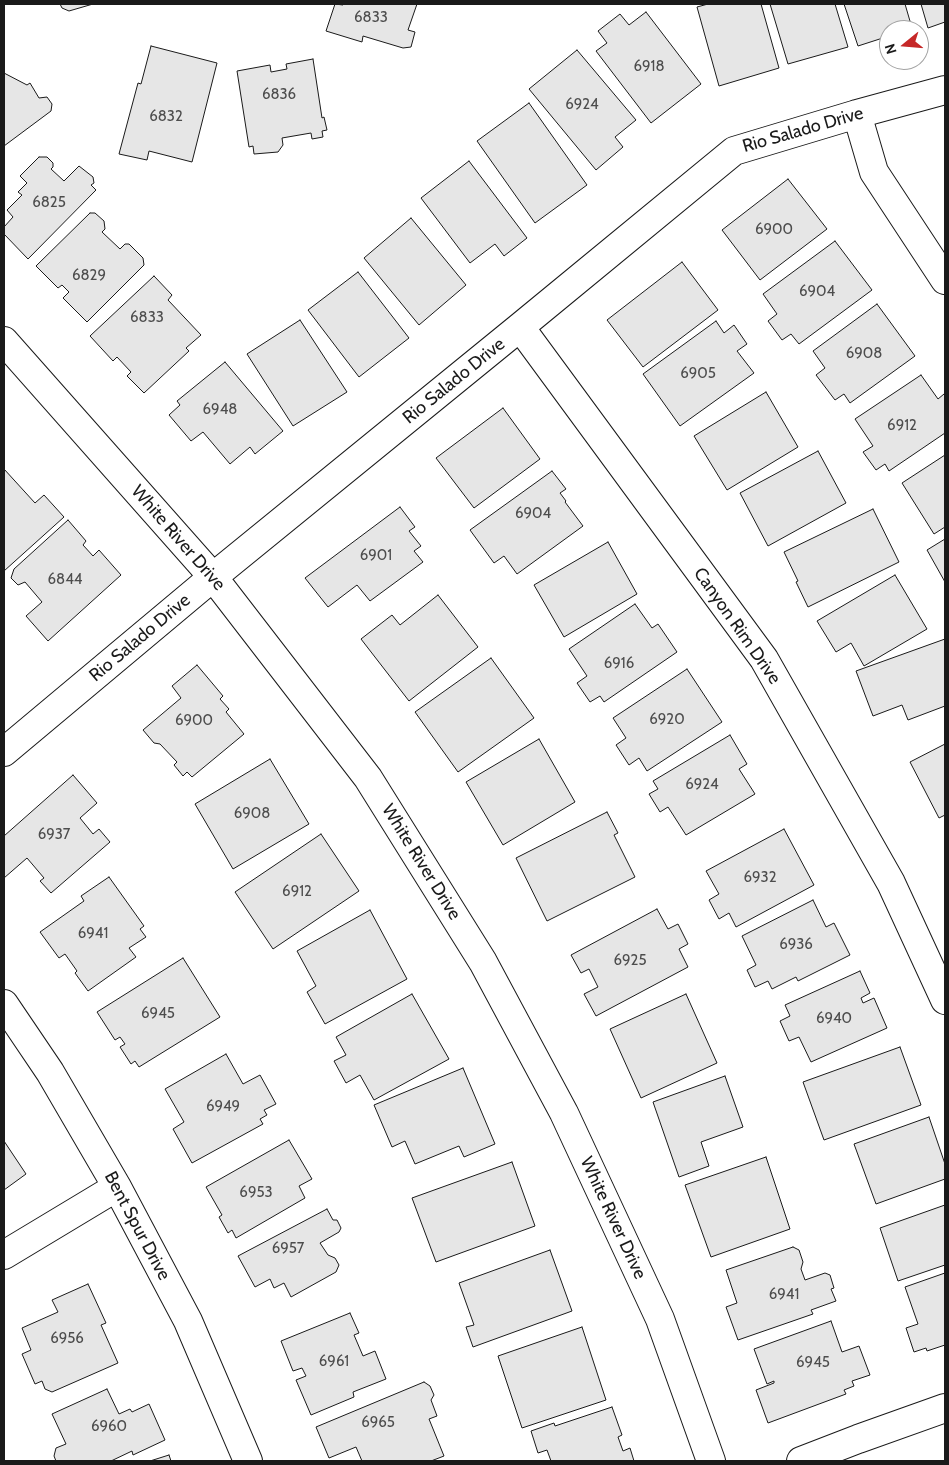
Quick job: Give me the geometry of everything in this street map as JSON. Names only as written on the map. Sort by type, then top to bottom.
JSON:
[{"type":"street","name":"Rio Salado Drive","points":[[4,752],[213,577],[520,328],[734,151],[945,90]]},
{"type":"street","points":[[857,114],[874,172],[945,280]]},
{"type":"street","name":"Canyon Rim Drive","points":[[520,328],[764,659],[891,883],[945,1000]]},
{"type":"street","name":"White River Drive","points":[[4,341],[213,577],[368,778],[483,962],[564,1113],[660,1320],[712,1461]]},
{"type":"street","name":"Bent Spur Drive","points":[[4,1004],[50,1072],[117,1187],[188,1321],[248,1461]]},
{"type":"street","points":[[4,1255],[117,1187]]},
{"type":"street","points":[[801,1461],[945,1408]]},
{"type":"building","points":[[60,4],[93,4],[69,11],[62,8]]},
{"type":"building","points":[[335,4],[417,4],[408,30],[415,32],[411,47],[403,48],[363,36],[362,42],[326,31]]},
{"type":"building","points":[[708,4],[761,4],[779,68],[719,86],[697,7]]},
{"type":"building","points":[[770,4],[835,4],[848,47],[788,64]]},
{"type":"building","points":[[844,4],[905,4],[910,20],[879,20],[879,39],[858,46]]},
{"type":"building","points":[[921,4],[945,4],[945,22],[929,28],[929,20],[926,20]]},
{"type":"building","points":[[646,12],[701,84],[651,123],[596,51],[607,43],[598,31],[620,14],[629,25]]},
{"type":"building","points":[[151,46],[217,63],[192,162],[149,151],[147,160],[119,154],[138,83],[141,84]]},
{"type":"building","points":[[577,50],[636,120],[615,137],[623,147],[596,170],[529,89]]},
{"type":"building","points":[[313,59],[322,118],[324,117],[327,130],[322,131],[323,137],[312,139],[311,133],[282,138],[283,145],[278,152],[254,154],[253,146],[249,147],[237,71],[270,65],[271,72],[287,69],[286,64]]},
{"type":"building","points":[[4,73],[27,85],[30,83],[39,98],[47,97],[52,104],[51,111],[4,146]]},
{"type":"building","points":[[529,103],[587,185],[535,223],[477,141]]},
{"type":"building","points":[[39,157],[47,157],[53,163],[51,169],[64,181],[79,166],[93,177],[94,183],[91,185],[96,190],[28,259],[4,234],[4,227],[13,217],[7,210],[22,195],[18,192],[27,183],[20,176]]},
{"type":"building","points":[[469,161],[527,238],[504,256],[495,244],[470,263],[421,198]]},
{"type":"building","points":[[788,179],[827,229],[760,280],[722,230]]},
{"type":"building","points":[[90,213],[95,213],[104,221],[105,229],[102,232],[120,249],[125,244],[129,244],[143,258],[144,265],[87,322],[63,298],[69,292],[62,285],[58,288],[36,266]]},
{"type":"building","points":[[411,218],[466,285],[419,325],[364,258]]},
{"type":"building","points":[[835,241],[872,290],[799,344],[791,334],[782,340],[768,321],[777,314],[763,294]]},
{"type":"building","points":[[682,262],[718,310],[643,367],[607,320]]},
{"type":"building","points":[[358,272],[409,338],[359,377],[308,310]]},
{"type":"building","points":[[154,276],[172,295],[168,300],[201,335],[186,348],[189,351],[144,393],[127,376],[131,372],[117,357],[113,361],[90,336]]},
{"type":"building","points":[[877,304],[915,356],[850,403],[844,394],[835,400],[816,375],[825,368],[813,351]]},
{"type":"building","points":[[300,320],[347,392],[293,426],[247,354]]},
{"type":"building","points":[[716,321],[724,333],[734,325],[747,344],[737,351],[754,373],[680,426],[643,374]]},
{"type":"building","points":[[225,362],[283,431],[255,454],[250,447],[230,464],[203,432],[191,441],[169,415],[180,405],[177,401]]},
{"type":"building","points":[[921,375],[938,399],[944,394],[945,396],[945,433],[889,471],[885,464],[876,470],[863,452],[873,446],[855,419]]},
{"type":"building","points":[[766,392],[798,447],[727,490],[694,436]]},
{"type":"building","points":[[503,408],[540,459],[474,508],[436,458]]},
{"type":"building","points":[[818,451],[846,503],[768,546],[740,493]]},
{"type":"building","points":[[945,455],[945,527],[934,534],[902,483]]},
{"type":"building","points":[[4,469],[35,503],[44,495],[64,517],[4,571]]},
{"type":"building","points":[[552,471],[566,489],[560,493],[565,502],[583,526],[517,574],[504,556],[494,563],[470,530]]},
{"type":"building","points":[[400,507],[415,527],[409,531],[421,546],[414,551],[423,562],[370,601],[357,585],[328,607],[305,578]]},
{"type":"building","points":[[873,509],[899,562],[808,607],[784,552]]},
{"type":"building","points":[[68,520],[86,541],[83,545],[93,556],[99,550],[121,575],[48,641],[26,616],[42,602],[25,582],[18,585],[11,578],[14,569]]},
{"type":"building","points":[[945,539],[945,582],[927,550]]},
{"type":"building","points":[[608,542],[637,594],[564,637],[534,585]]},
{"type":"building","points":[[895,575],[927,629],[864,666],[851,643],[836,652],[817,621]]},
{"type":"building","points":[[438,595],[478,647],[409,701],[361,639],[392,615],[400,625]]},
{"type":"building","points":[[635,604],[652,628],[658,624],[677,652],[604,702],[600,696],[590,702],[577,683],[587,676],[569,649]]},
{"type":"building","points":[[945,639],[945,706],[908,720],[902,705],[873,716],[856,671]]},
{"type":"building","points":[[491,658],[534,718],[458,772],[415,712]]},
{"type":"building","points":[[197,665],[223,696],[220,699],[229,709],[226,712],[244,734],[192,777],[187,772],[183,776],[174,765],[177,762],[160,744],[154,743],[143,730],[181,698],[172,686]]},
{"type":"building","points":[[687,669],[722,722],[647,771],[639,758],[629,765],[616,745],[626,738],[613,718]]},
{"type":"building","points":[[730,735],[747,764],[739,769],[755,794],[686,835],[668,807],[660,812],[649,794],[658,789],[653,781]]},
{"type":"building","points":[[539,739],[575,802],[503,845],[466,782]]},
{"type":"building","points":[[945,744],[945,815],[939,818],[910,762]]},
{"type":"building","points":[[270,759],[309,824],[233,869],[195,804]]},
{"type":"building","points":[[73,775],[97,803],[80,818],[93,834],[99,829],[110,842],[51,893],[40,881],[44,878],[27,858],[4,878],[4,836]]},
{"type":"building","points":[[607,812],[618,833],[614,835],[635,877],[547,921],[516,858]]},
{"type":"building","points":[[784,829],[814,885],[736,927],[729,913],[719,919],[709,900],[719,894],[706,871]]},
{"type":"building","points":[[321,834],[359,891],[273,949],[235,892]]},
{"type":"building","points":[[109,877],[144,926],[140,929],[146,937],[129,948],[136,957],[88,991],[75,973],[77,971],[65,954],[59,958],[40,932],[84,901],[81,896]]},
{"type":"building","points":[[813,900],[826,927],[834,923],[850,955],[798,981],[796,977],[772,989],[768,981],[755,987],[747,970],[756,965],[742,936]]},
{"type":"building","points":[[657,909],[668,929],[678,924],[688,944],[679,949],[688,967],[596,1016],[584,994],[598,987],[589,969],[581,973],[571,955]]},
{"type":"building","points":[[370,910],[407,979],[325,1024],[307,992],[316,986],[297,951]]},
{"type":"building","points":[[183,958],[220,1017],[139,1067],[135,1061],[131,1064],[120,1047],[125,1044],[120,1037],[115,1040],[97,1012]]},
{"type":"building","points":[[860,971],[870,993],[861,998],[863,1003],[874,998],[887,1028],[811,1062],[799,1037],[789,1041],[780,1021],[790,1016],[785,1005]]},
{"type":"building","points":[[412,994],[449,1059],[374,1100],[360,1075],[346,1083],[334,1061],[346,1055],[336,1037]]},
{"type":"building","points":[[686,994],[717,1063],[641,1098],[610,1029]]},
{"type":"building","points":[[900,1047],[921,1105],[824,1140],[803,1082]]},
{"type":"building","points":[[226,1054],[243,1084],[260,1075],[276,1104],[264,1110],[267,1115],[260,1119],[263,1124],[192,1163],[173,1129],[184,1122],[165,1089]]},
{"type":"building","points":[[463,1068],[495,1144],[464,1157],[459,1146],[415,1164],[405,1141],[392,1147],[374,1105]]},
{"type":"building","points":[[725,1076],[743,1127],[701,1142],[709,1166],[679,1177],[653,1102]]},
{"type":"building","points":[[929,1117],[945,1164],[945,1179],[876,1204],[854,1144]]},
{"type":"building","points":[[289,1140],[312,1179],[299,1186],[305,1198],[236,1238],[232,1230],[228,1233],[219,1217],[222,1215],[206,1187]]},
{"type":"building","points":[[4,1141],[26,1174],[4,1190]]},
{"type":"building","points":[[766,1157],[790,1229],[711,1257],[685,1185]]},
{"type":"building","points":[[512,1162],[535,1226],[436,1262],[412,1198]]},
{"type":"building","points":[[945,1205],[945,1265],[898,1281],[880,1228]]},
{"type":"building","points":[[327,1209],[333,1220],[337,1220],[341,1228],[339,1232],[320,1243],[328,1255],[335,1258],[339,1265],[336,1272],[291,1297],[284,1283],[274,1288],[270,1279],[255,1287],[238,1256]]},
{"type":"building","points":[[793,1247],[799,1250],[803,1262],[801,1269],[805,1280],[825,1273],[830,1275],[834,1288],[831,1289],[836,1301],[811,1310],[813,1314],[738,1340],[726,1307],[737,1303],[726,1270]]},
{"type":"building","points":[[550,1250],[572,1311],[473,1347],[466,1327],[474,1325],[459,1283]]},
{"type":"building","points":[[945,1273],[945,1345],[927,1351],[926,1348],[914,1352],[906,1328],[918,1324],[905,1287]]},
{"type":"building","points":[[88,1284],[106,1323],[101,1325],[118,1363],[52,1392],[45,1389],[42,1381],[35,1384],[22,1354],[31,1350],[22,1328],[58,1312],[52,1300]]},
{"type":"building","points":[[350,1313],[359,1333],[354,1335],[363,1356],[375,1351],[386,1379],[353,1392],[354,1397],[311,1415],[296,1380],[306,1376],[302,1368],[293,1371],[281,1341]]},
{"type":"building","points":[[831,1321],[842,1352],[859,1346],[870,1375],[852,1381],[854,1386],[844,1390],[846,1394],[768,1423],[756,1390],[774,1383],[774,1381],[767,1384],[754,1349]]},
{"type":"building","points":[[582,1327],[606,1400],[522,1428],[498,1356]]},
{"type":"building","points":[[424,1382],[430,1386],[434,1395],[431,1400],[437,1416],[429,1419],[444,1456],[431,1461],[362,1461],[356,1447],[329,1458],[316,1427]]},
{"type":"building","points":[[107,1389],[119,1414],[130,1409],[132,1412],[149,1404],[165,1440],[133,1455],[132,1451],[111,1461],[56,1461],[54,1456],[56,1448],[66,1444],[52,1414]]},
{"type":"building","points":[[612,1407],[622,1435],[618,1437],[623,1451],[630,1448],[634,1461],[551,1461],[547,1450],[538,1453],[531,1431],[554,1423],[555,1426]]},
{"type":"building","points":[[169,1455],[171,1461],[150,1461]]}]
